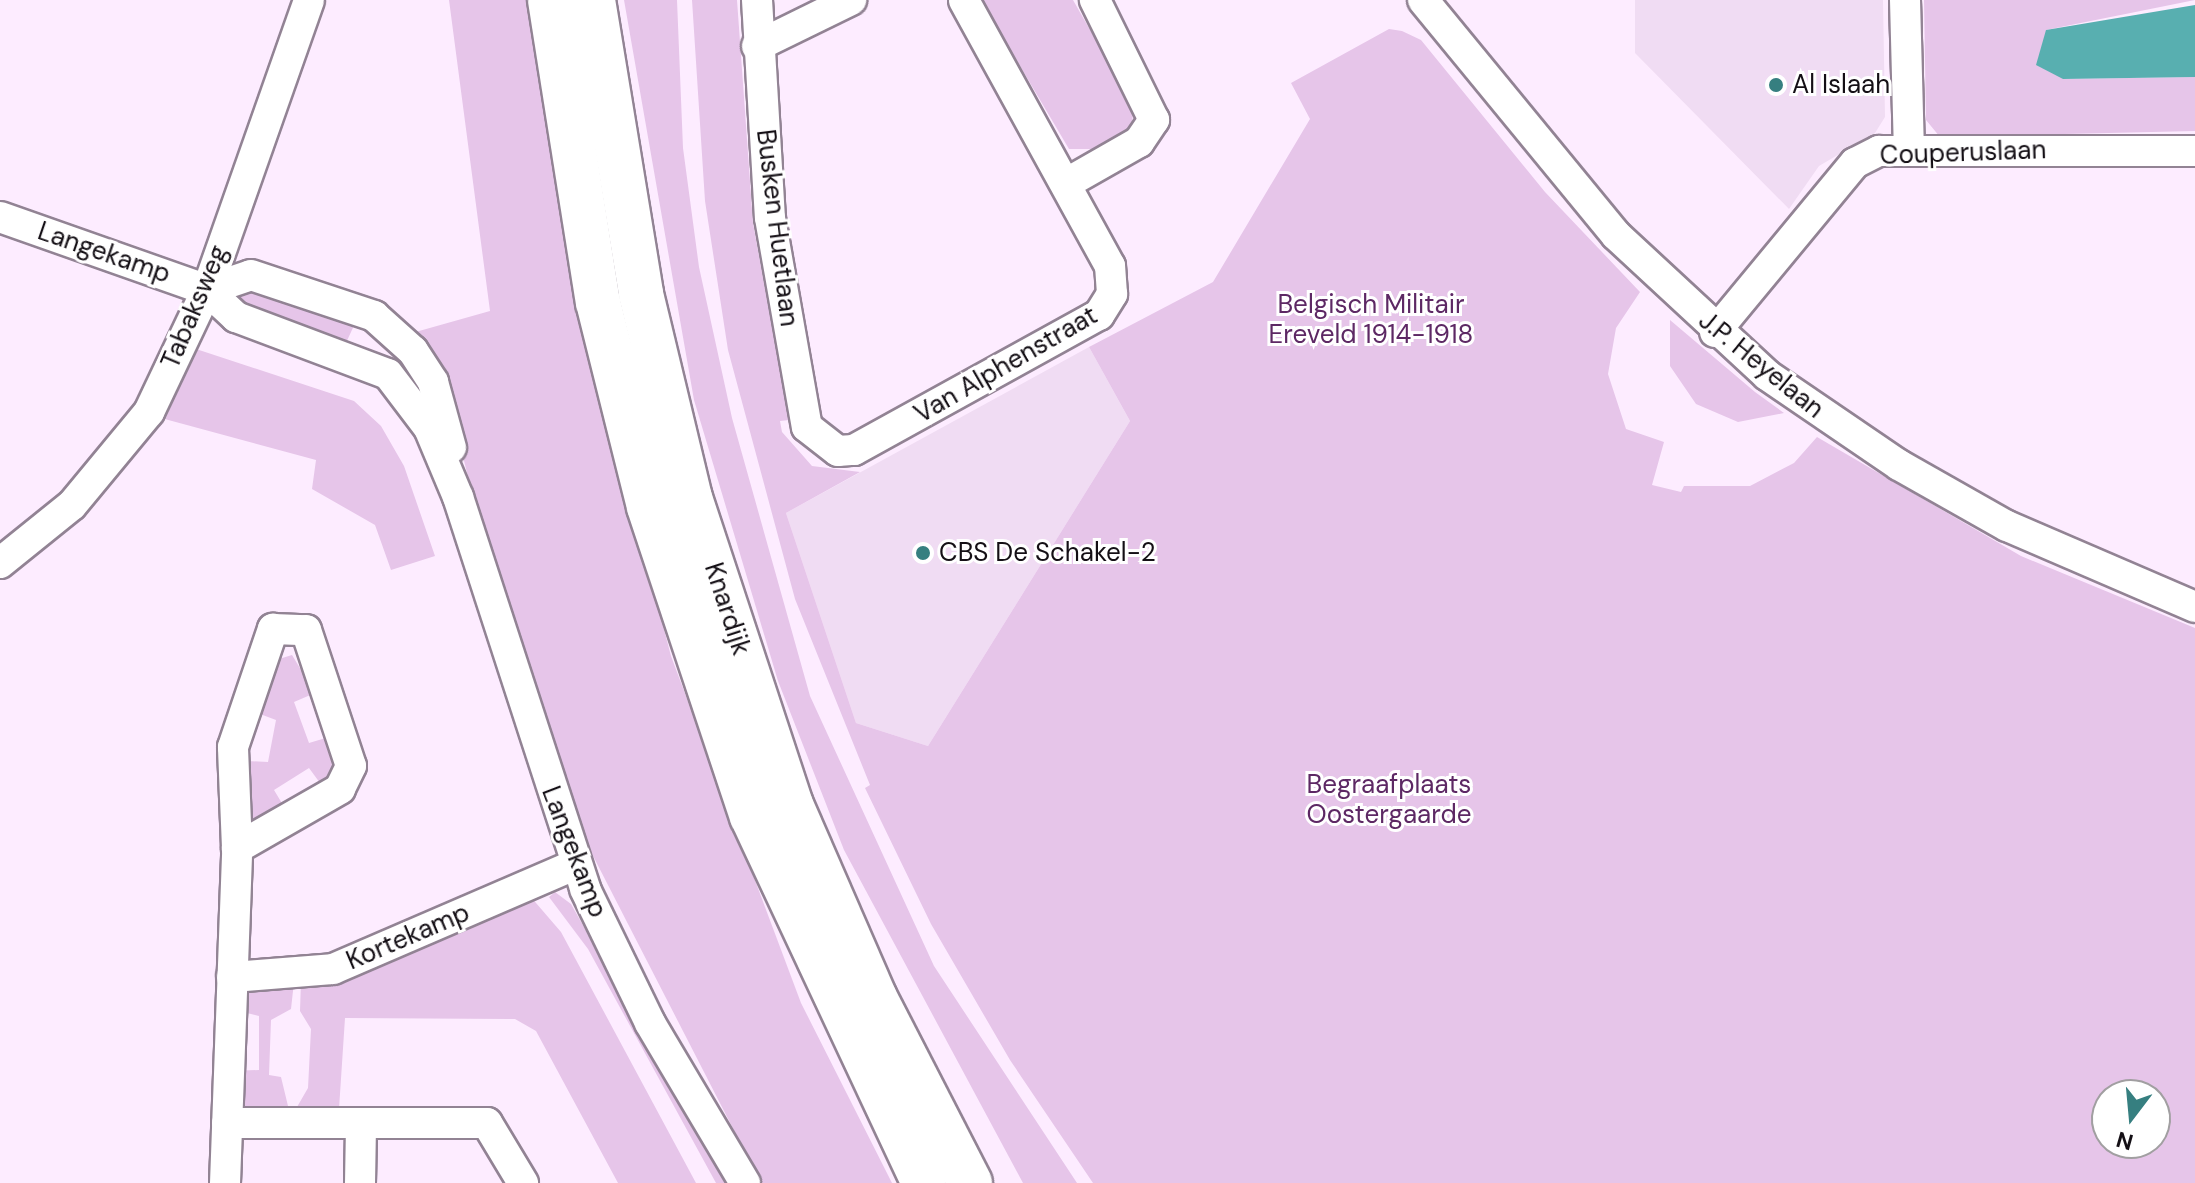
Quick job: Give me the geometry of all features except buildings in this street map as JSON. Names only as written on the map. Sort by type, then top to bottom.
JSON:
[{"type":"main road","name":"Knardijk","points":[[550,0],[598,302],[649,507],[752,816],[924,1183]]},
{"type":"main road","name":"Knardijk","points":[[593,0],[641,294],[690,498],[791,805],[875,998],[970,1183]]},
{"type":"street","name":"Tabaksweg","points":[[0,563],[72,505],[149,412],[207,290],[309,0]]},
{"type":"street","name":"Busken Huetlaan","points":[[757,0],[757,46],[770,218],[807,427],[825,448]]},
{"type":"street","points":[[757,46],[851,0]]},
{"type":"street","name":"Van Alphenstraat","points":[[825,448],[854,450],[1099,315],[1112,294],[1110,266],[964,0]]},
{"type":"street","points":[[1067,183],[1139,142],[1154,120],[1095,0]]},
{"type":"street","name":"J.P. Heyelaan","points":[[1423,0],[1616,235],[1715,332],[1804,402],[1949,494],[2067,554],[2195,607]]},
{"type":"street","points":[[1905,0],[1909,150]]},
{"type":"street","name":"Couperuslaan","points":[[1715,332],[1855,163],[1879,151],[2195,151]]},
{"type":"street","name":"Langekamp","points":[[0,217],[207,290],[236,317],[388,374],[429,428],[458,497],[575,865],[650,1023],[745,1183]]},
{"type":"street","name":"Langekamp","points":[[207,290],[251,275],[374,316],[413,351],[433,382],[458,497]]},
{"type":"street","points":[[225,1183],[237,848],[233,747],[273,629],[306,630],[351,766],[340,789],[237,848]]},
{"type":"street","name":"Kortekamp","points":[[232,977],[333,969],[575,865]]},
{"type":"street","points":[[227,1123],[487,1123],[523,1183]]},
{"type":"street","points":[[360,1183],[361,1124]]},
{"type":"shaded area","name":"Al Islaah","points":[[1635,0],[1883,0],[1885,117],[1875,133],[1819,166],[1789,209],[1635,53]]},
{"type":"shaded area","points":[[2195,5],[2195,77],[2063,79],[2036,65],[2046,30]]},
{"type":"shaded area","name":"CBS De Schakel-2","points":[[1089,347],[1130,421],[928,746],[856,723],[786,513]]},
{"type":"green space","points":[[449,0],[529,0],[573,280],[671,656],[801,1003],[892,1183],[761,1183],[590,850],[536,718],[506,628],[446,389],[412,333],[490,311]]},
{"type":"green space","points":[[624,0],[677,0],[683,148],[699,267],[732,418],[810,696],[934,966],[1077,1183],[1023,1183],[844,850],[778,681],[694,400]]},
{"type":"green space","name":"Begraafplaats Oostergaarde","points":[[692,0],[737,0],[753,223],[789,420],[780,421],[782,432],[812,466],[860,472],[786,513],[856,723],[928,746],[1130,421],[1089,347],[1213,282],[1310,119],[1291,83],[1389,29],[1421,40],[1545,192],[1640,292],[1616,328],[1608,374],[1626,429],[1664,442],[1652,485],[1681,492],[1684,486],[1750,486],[1794,463],[1817,437],[2021,556],[2195,628],[2195,1183],[1093,1183],[1010,1060],[931,924],[865,788],[870,785],[795,599],[728,350],[705,201]]},
{"type":"green space","points":[[981,0],[1073,0],[1134,107],[1131,130],[1097,149],[1069,149]]},
{"type":"green space","points":[[1924,0],[2195,0],[2046,30],[2063,79],[2195,77],[2195,131],[1940,137],[1926,120]]},
{"type":"green space","points":[[222,277],[357,319],[345,345],[237,309]]},
{"type":"green space","points":[[1670,320],[1784,413],[1738,422],[1696,404],[1670,366]]},
{"type":"green space","points":[[193,348],[354,401],[381,426],[404,466],[435,556],[391,570],[375,525],[312,489],[316,460],[161,418]]},
{"type":"green space","points":[[292,655],[315,693],[294,702],[309,743],[329,737],[334,773],[320,783],[309,768],[274,790],[286,810],[259,823],[247,818],[247,761],[268,762],[276,720],[260,714],[279,659]]},
{"type":"green space","points":[[555,892],[571,904],[728,1183],[716,1183],[588,949],[549,897]]},
{"type":"green space","points":[[530,896],[561,932],[696,1183],[618,1183],[536,1031],[515,1019],[345,1018],[339,1109],[297,1107],[308,1088],[311,1029],[300,1011],[301,980]]},
{"type":"green space","points":[[253,980],[294,982],[291,1009],[271,1020],[269,1075],[281,1077],[288,1106],[253,1111],[239,1107],[229,1071],[259,1070],[259,1016],[235,1010]]},
{"type":"place","name":"Al Islaah","points":[[1776,85]]},
{"type":"place","name":"CBS De Schakel-2","points":[[923,553]]},
{"type":"park label","name":"Belgisch Militair Ereveld 1914-1918","points":[[1371,320]]}]
